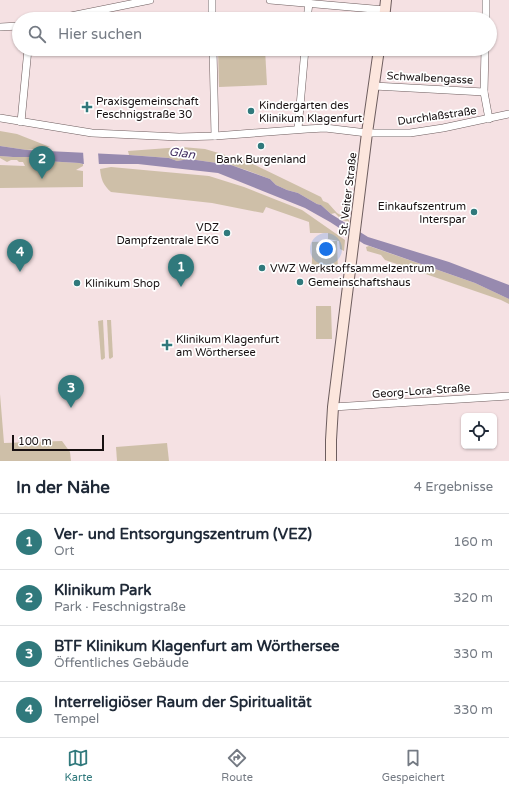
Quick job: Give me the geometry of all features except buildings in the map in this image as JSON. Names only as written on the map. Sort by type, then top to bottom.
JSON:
[{"type":"main road","name":"St. Veiter Straße","points":[[331,461],[333,407],[378,56]]},
{"type":"street","points":[[91,12],[150,0]]},
{"type":"street","points":[[212,0],[212,12]]},
{"type":"street","points":[[270,0],[385,10]]},
{"type":"street","points":[[486,0],[486,12]]},
{"type":"street","points":[[308,12],[309,3]]},
{"type":"street","points":[[0,27],[12,26]]},
{"type":"street","points":[[21,122],[27,56]]},
{"type":"street","points":[[213,56],[215,136]]},
{"type":"street","points":[[298,129],[304,56]]},
{"type":"street","name":"Schwalbengasse","points":[[485,56],[484,92],[489,119]]},
{"type":"street","name":"Schwalbengasse","points":[[374,86],[484,92]]},
{"type":"street","name":"Durchlaßstraße","points":[[0,118],[92,132],[151,136],[215,136],[325,128],[367,133],[410,133],[509,114]]},
{"type":"street","name":"Georg-Lora-Straße","points":[[333,407],[509,396]]},
{"type":"shaded area","points":[[218,56],[265,56],[267,85],[219,87]]},
{"type":"shaded area","points":[[0,131],[17,134],[50,147],[27,150],[0,146]]},
{"type":"shaded area","points":[[0,146],[27,150],[169,158],[177,161],[189,159],[231,165],[270,179],[276,185],[298,193],[321,205],[331,214],[368,237],[449,262],[509,285],[509,299],[475,283],[364,244],[305,208],[218,173],[138,164],[83,164],[45,161],[30,157],[0,156]]},
{"type":"shaded area","points":[[182,147],[205,149],[249,162],[321,197],[323,201],[328,203],[337,213],[349,220],[349,222],[342,220],[335,213],[331,214],[321,205],[298,193],[276,185],[270,179],[231,165],[189,159],[177,161],[169,158],[129,155],[128,151]]},
{"type":"shaded area","points":[[0,156],[30,157],[45,161],[83,164],[83,166],[76,170],[83,171],[83,187],[0,188],[0,165],[25,166],[23,162],[19,162],[17,160],[7,162],[0,158]]},
{"type":"shaded area","points":[[111,167],[209,176],[244,187],[302,210],[345,240],[344,251],[340,249],[339,241],[328,239],[328,233],[310,233],[309,222],[266,207],[263,213],[212,203],[111,192],[103,182],[100,169]]},
{"type":"shaded area","points":[[337,241],[338,273],[312,273],[312,242]]},
{"type":"shaded area","points":[[369,246],[475,283],[509,299],[509,304],[385,260],[381,255],[367,251],[366,247]]},
{"type":"shaded area","points":[[316,306],[331,306],[332,339],[316,339]]},
{"type":"shaded area","points":[[103,320],[105,358],[102,360],[98,321]]},
{"type":"shaded area","points":[[107,320],[111,320],[113,357],[110,359],[109,358]]},
{"type":"shaded area","points":[[0,394],[4,443],[62,441],[70,452],[71,461],[0,461]]},
{"type":"shaded area","points":[[167,443],[169,461],[117,461],[116,447]]},
{"type":"pier","points":[[83,151],[98,152],[99,166],[84,166]]},
{"type":"place","name":"Praxisgemeinschaft Feschnigstraße 30","points":[[87,107]]},
{"type":"place","name":"Kindergarten des Klinikum Klagenfurt","points":[[251,111]]},
{"type":"place","name":"Bank Burgenland","points":[[261,146]]},
{"type":"place","name":"Klinikum Park","points":[[42,179]]},
{"type":"place","name":"Einkaufszentrum Interspar","points":[[474,212]]},
{"type":"place","name":"VDZ Dampfzentrale EKG","points":[[227,233]]},
{"type":"place","name":"VWZ Werkstoffsammelzentrum","points":[[262,268]]},
{"type":"place","name":"Interreligiöser Raum der Spiritualität","points":[[20,272]]},
{"type":"place","name":"Gemeinschaftshaus","points":[[300,282]]},
{"type":"place","name":"Klinikum Shop","points":[[77,283]]},
{"type":"place","name":"Ver- und Entsorgungszentrum (VEZ)","points":[[181,287]]},
{"type":"place","name":"Klinikum Klagenfurt am Wörthersee","points":[[167,345]]},
{"type":"place","name":"BTF Klinikum Klagenfurt am Wörthersee","points":[[71,408]]},
{"type":"water label","name":"Glan","points":[[182,153]]}]
